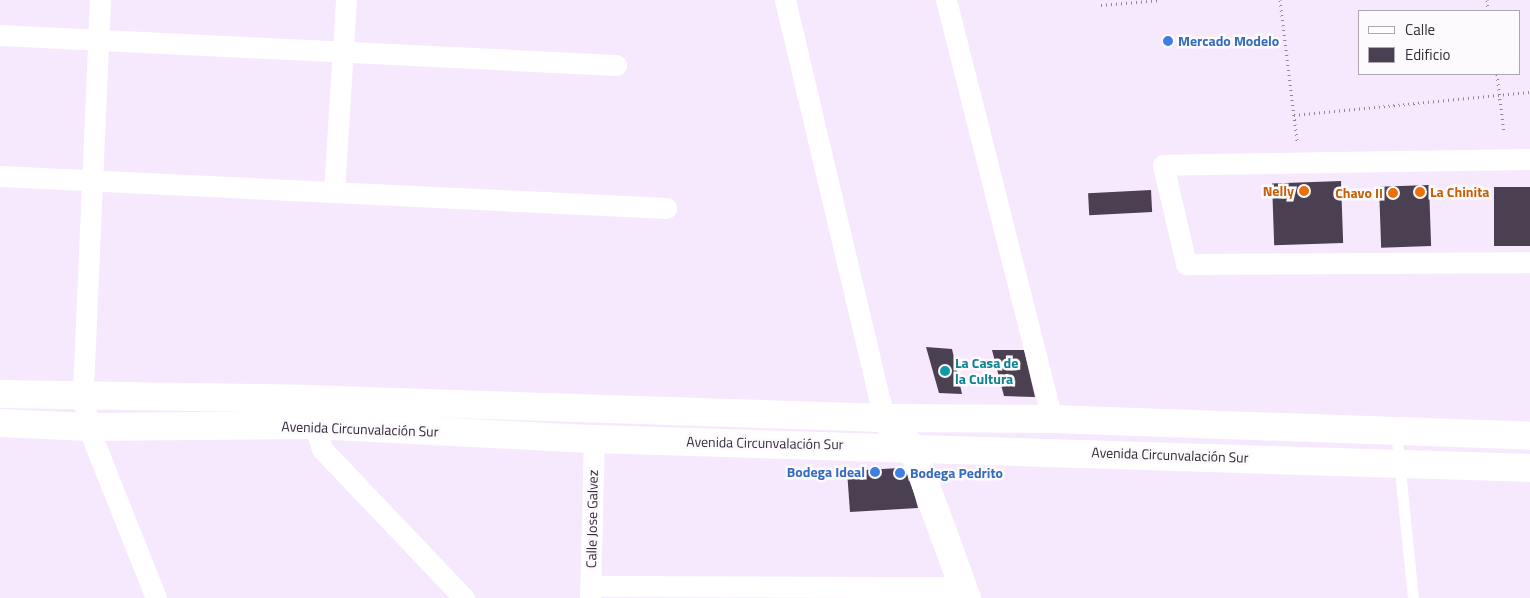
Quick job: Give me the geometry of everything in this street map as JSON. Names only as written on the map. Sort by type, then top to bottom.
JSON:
[{"type":"main road","name":"Avenida Circunvalación Sur","points":[[0,394],[307,399],[884,418],[1052,419],[1530,436]]},
{"type":"main road","points":[[884,418],[912,447],[966,593]]},
{"type":"main road","name":"Avenida Circunvalación Sur","points":[[0,423],[88,427],[314,426],[594,439],[912,447],[1530,468]]},
{"type":"street","points":[[100,0],[82,395],[88,427],[156,598]]},
{"type":"street","points":[[334,192],[346,0]]},
{"type":"street","points":[[784,0],[884,418]]},
{"type":"street","points":[[946,0],[1052,419]]},
{"type":"street","points":[[0,35],[616,65]]},
{"type":"street","points":[[1530,159],[1162,165],[1186,264],[1530,262]]},
{"type":"street","points":[[0,176],[666,208]]},
{"type":"street","points":[[307,399],[322,448],[464,598]]},
{"type":"street","name":"Calle Jose Galvez","points":[[591,592],[594,439]]},
{"type":"street","points":[[591,592],[966,593]]},
{"type":"lane","points":[[1396,431],[1413,598]]},
{"type":"path","points":[[1101,5],[1160,0]]},
{"type":"path","points":[[1280,0],[1297,141]]},
{"type":"path","points":[[1497,75],[1504,133]]},
{"type":"path","points":[[1294,115],[1530,92]]},
{"type":"building","points":[[1341,181],[1343,243],[1274,245],[1272,183]]},
{"type":"building","points":[[1429,185],[1431,246],[1381,248],[1379,187]]},
{"type":"building","points":[[1494,187],[1530,187],[1530,246],[1494,246]]},
{"type":"building","points":[[1151,190],[1152,212],[1089,215],[1088,193]]},
{"type":"building","name":"La Casa de la Cultura","points":[[926,347],[952,349],[962,394],[939,393]]},
{"type":"building","points":[[992,350],[1024,350],[1035,397],[1004,396]]},
{"type":"building","points":[[900,468],[909,475],[918,508],[850,512],[847,471]]},
{"type":"place","name":"Mercado Modelo","points":[[1168,41]]},
{"type":"place","name":"Nelly","points":[[1304,191]]},
{"type":"place","name":"La Chinita","points":[[1420,192]]},
{"type":"place","name":"Chavo II","points":[[1393,193]]},
{"type":"place","name":"La Casa de la Cultura","points":[[945,371]]},
{"type":"place","name":"Bodega Ideal","points":[[875,472]]},
{"type":"place","name":"Bodega Pedrito","points":[[900,473]]}]
